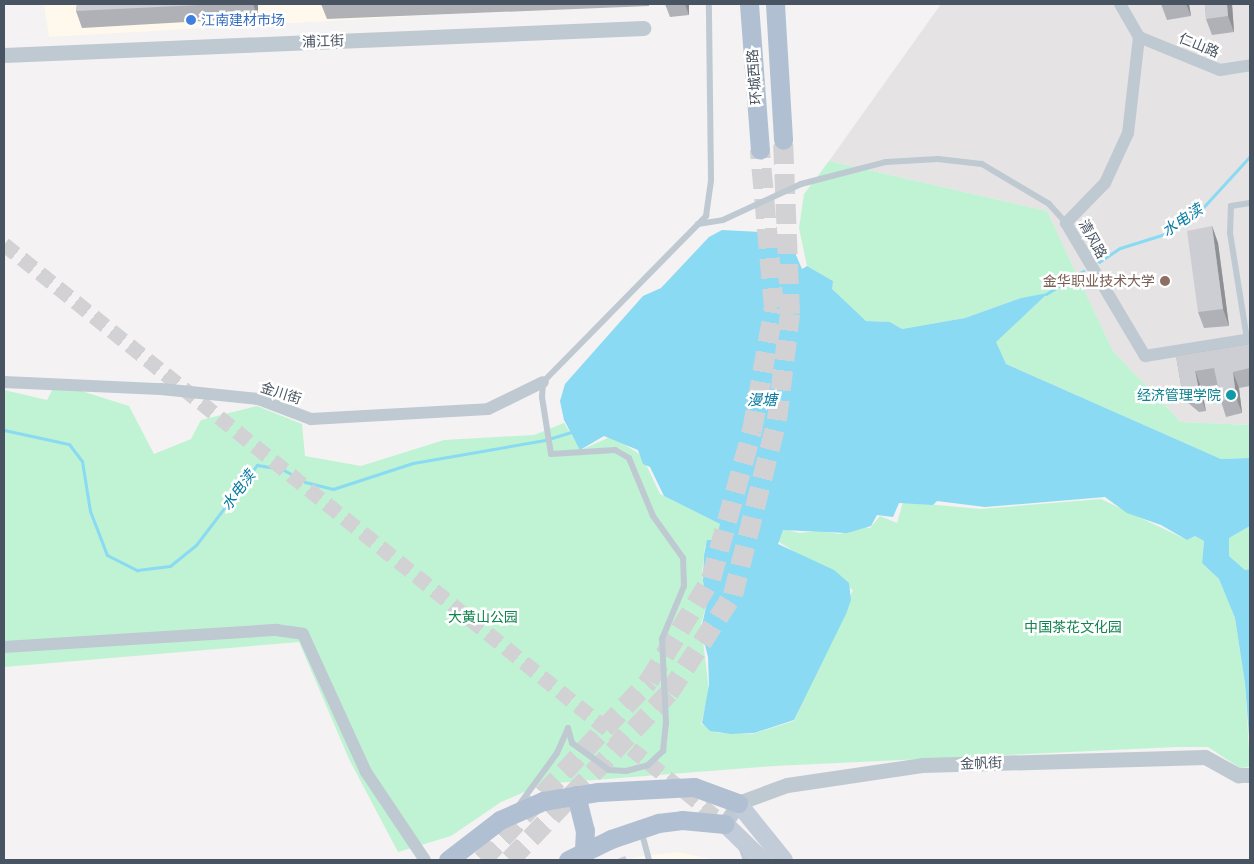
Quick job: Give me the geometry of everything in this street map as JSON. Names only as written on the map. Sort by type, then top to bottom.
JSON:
[{"type":"main road","name":"环城西路","points":[[749,4],[760,150]]},
{"type":"main road","points":[[775,4],[783,140]]},
{"type":"main road","points":[[448,860],[500,820],[543,801],[576,795],[694,787],[738,803],[784,860]]},
{"type":"main road","points":[[576,795],[585,830],[576,856]]},
{"type":"main road","points":[[576,856],[641,829],[682,820],[731,830],[762,860]]},
{"type":"street","points":[[1120,4],[1138,37]]},
{"type":"street","name":"浦江街","points":[[4,55],[643,28]]},
{"type":"street","name":"仁山路","points":[[1138,37],[1220,70],[1250,65]]},
{"type":"street","name":"清风路","points":[[1138,37],[1128,133],[1105,184],[1066,223],[1145,356],[1249,340]]},
{"type":"street","name":"金川街","points":[[4,382],[161,389],[258,399],[311,419],[488,409],[543,382]]},
{"type":"street","points":[[4,647],[276,630],[303,634],[366,772],[425,860]]},
{"type":"street","name":"金帆街","points":[[738,803],[787,785],[922,765],[1205,757],[1238,775],[1250,775]]},
{"type":"street","points":[[731,830],[738,803]]},
{"type":"lane","points":[[513,814],[556,753],[568,728],[572,743],[609,770],[626,771],[648,765],[663,751],[666,723],[662,639],[684,586],[683,558],[653,516],[629,458],[615,450],[568,455],[551,454],[543,382],[706,216],[711,180],[712,78],[709,4]]},
{"type":"lane","points":[[697,224],[723,220],[801,184],[886,162],[938,159],[982,164],[1049,204],[1066,223]]},
{"type":"lane","points":[[1249,340],[1230,233],[1232,206],[1250,203]]},
{"type":"lane","points":[[641,829],[649,860]]},
{"type":"lane","points":[[731,830],[746,860]]},
{"type":"shaded area","name":"江南建材市场","points":[[44,4],[622,4],[49,37]]},
{"type":"shaded area","name":"金华职业技术大学","points":[[941,4],[1250,4],[1250,425],[1181,422],[1113,351],[1047,211],[829,161]]},
{"type":"shaded area","points":[[678,852],[716,860],[629,860],[635,857]]},
{"type":"green space","points":[[829,161],[1047,211],[1113,351],[1181,422],[1250,425],[1250,458],[1221,459],[1006,364],[995,342],[1047,294],[1021,298],[965,318],[902,329],[890,322],[866,321],[831,289],[833,281],[807,266],[799,228],[804,194]]},
{"type":"green space","name":"大黄山公园","points":[[56,383],[129,406],[154,454],[191,439],[201,420],[257,406],[302,424],[305,456],[361,466],[444,440],[534,435],[564,423],[581,450],[612,436],[642,456],[660,494],[720,524],[717,541],[705,546],[702,573],[706,607],[701,624],[709,691],[701,724],[718,733],[752,734],[794,721],[853,590],[776,540],[780,528],[799,533],[817,531],[840,534],[856,526],[870,528],[880,516],[897,523],[903,502],[981,509],[1101,499],[1187,540],[1195,536],[1204,541],[1202,563],[1219,579],[1235,618],[1245,683],[1250,767],[1240,768],[1208,747],[1176,747],[774,766],[543,784],[501,802],[451,836],[398,852],[349,759],[299,642],[4,667],[4,390],[47,400]]},
{"type":"green space","points":[[1250,526],[1250,569],[1245,570],[1229,556],[1229,538]]},
{"type":"water","name":"漫塘","points":[[722,230],[761,232],[793,248],[802,269],[807,266],[833,281],[832,289],[866,321],[890,322],[902,329],[965,318],[1021,298],[1048,293],[996,342],[1006,364],[1221,459],[1250,458],[1250,526],[1229,538],[1229,556],[1245,570],[1250,569],[1250,750],[1245,683],[1235,618],[1219,579],[1202,563],[1204,541],[1195,536],[1187,540],[1161,525],[1127,513],[1105,497],[985,507],[937,501],[933,505],[899,503],[893,517],[877,515],[871,526],[847,533],[783,530],[778,544],[834,570],[849,583],[851,600],[846,614],[794,720],[754,733],[731,734],[710,731],[702,723],[709,685],[708,657],[701,629],[707,603],[703,581],[704,555],[707,540],[716,540],[720,524],[664,496],[650,467],[643,464],[638,450],[604,436],[580,450],[564,420],[560,401],[565,384],[643,296],[661,288],[709,237]]},
{"type":"building","points":[[77,4],[220,4],[76,11]]},
{"type":"building","points":[[1205,4],[1227,4],[1228,16],[1206,19]]},
{"type":"building","points":[[1212,226],[1223,309],[1198,312],[1187,231]]},
{"type":"building","points":[[1250,344],[1250,368],[1233,372],[1236,397],[1221,401],[1214,368],[1195,371],[1200,395],[1193,396],[1181,385],[1176,356]]},
{"type":"building","points":[[625,856],[627,860],[615,860]]},
{"type":"waterway","name":"水电渎","points":[[1099,262],[1120,248],[1165,234],[1198,213],[1250,156]]},
{"type":"waterway","points":[[1046,294],[1083,271]]},
{"type":"waterway","name":"水电渎","points":[[4,430],[69,444],[82,461],[90,511],[107,555],[137,570],[170,566],[196,545],[257,465],[282,469],[305,482],[333,489],[413,463],[545,440],[574,431]]},
{"type":"tunnel","points":[[510,860],[669,693],[733,595],[777,420],[790,314],[783,140]]},
{"type":"tunnel","points":[[482,860],[649,681],[711,579],[752,431],[774,308],[760,150]]},
{"type":"tunnel","points":[[4,244],[725,824]]},
{"type":"place","name":"江南建材市场","points":[[191,20]]},
{"type":"place","name":"金华职业技术大学","points":[[1165,281]]},
{"type":"place","name":"经济管理学院","points":[[1231,395]]},
{"type":"park label","name":"中国茶花文化园","points":[[1073,627]]}]
